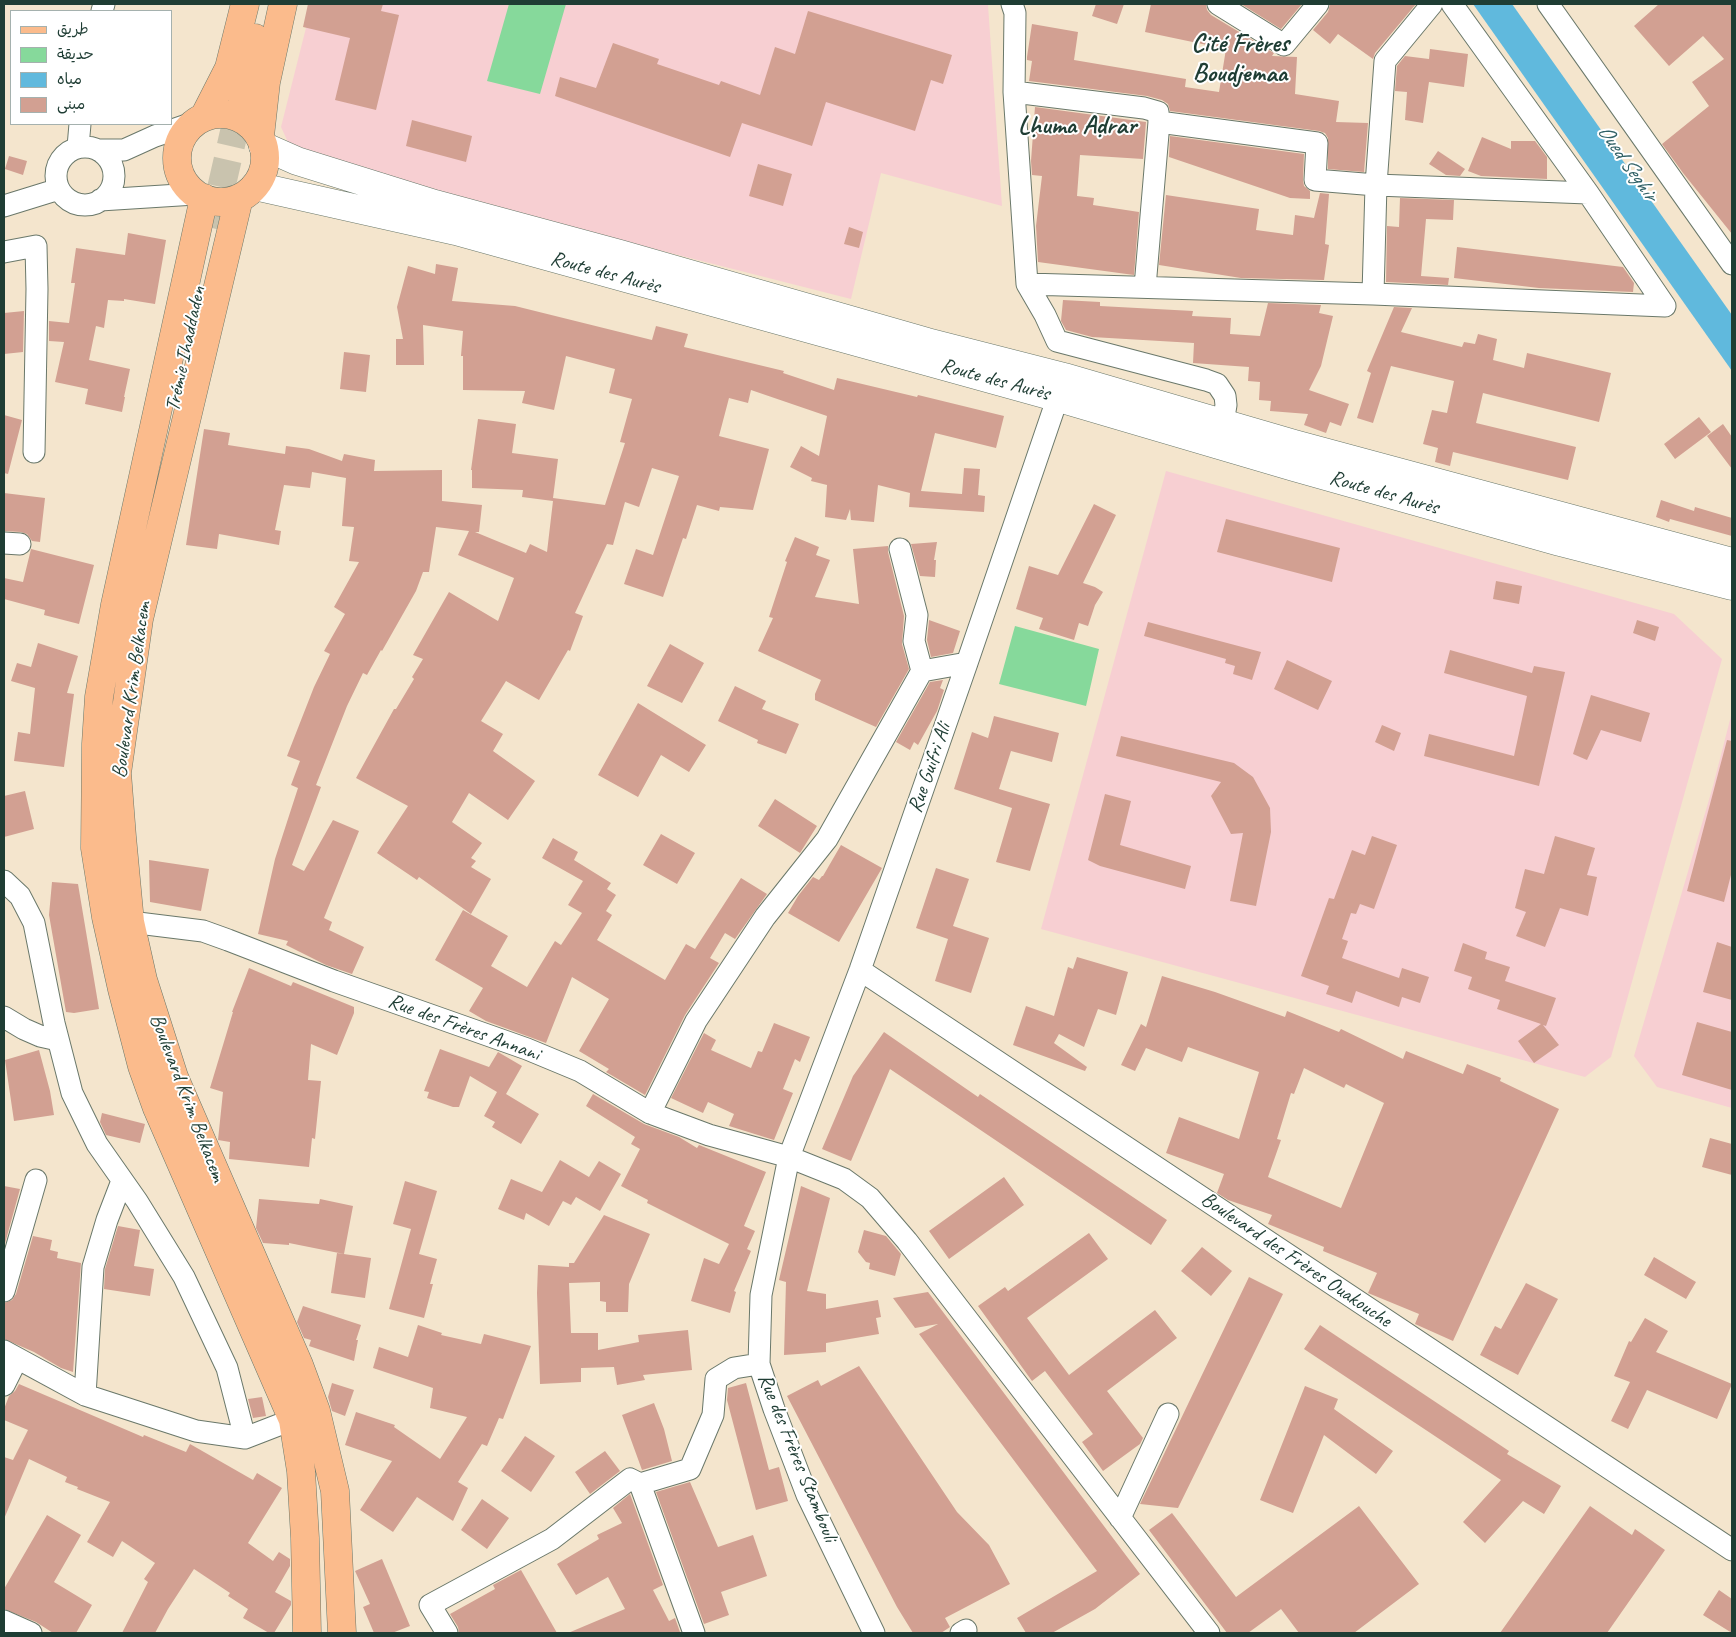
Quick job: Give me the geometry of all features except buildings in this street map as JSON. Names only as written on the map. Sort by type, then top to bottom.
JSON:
[{"type":"main road","points":[[245,4],[229,68],[198,120],[181,139],[176,157],[179,172],[185,184],[209,201],[224,202],[247,192],[261,178],[265,164],[261,141],[266,82],[283,4]]},
{"type":"main road","points":[[242,97],[262,4]]},
{"type":"main road","points":[[198,120],[216,114],[229,114],[241,118],[252,126],[261,141]]},
{"type":"main road","name":"Boulevard Krim Belkacem","points":[[247,192],[139,619],[117,773],[130,922],[143,980],[174,1077],[295,1356],[304,1416],[301,1471],[305,1538],[307,1633]]},
{"type":"main road","name":"Boulevard Krim Belkacem","points":[[200,196],[115,605],[99,697],[94,848],[106,917],[122,989],[142,1066],[157,1108],[304,1416],[335,1491],[342,1633]]},
{"type":"main road","name":"Trémie Ihaddaden","points":[[139,619],[159,469],[212,228]]},
{"type":"main road","name":"Trémie Ihaddaden","points":[[115,605],[159,469]]},
{"type":"street","points":[[1012,4],[1015,12],[1014,92],[1026,284],[1045,315],[1057,341],[1216,384],[1225,396],[1224,424]]},
{"type":"street","points":[[1218,4],[1284,45],[1318,4]]},
{"type":"street","points":[[1373,294],[1376,185],[1385,61],[1432,4]]},
{"type":"street","points":[[1026,284],[1373,294],[1665,306],[1588,193],[1452,4]]},
{"type":"street","points":[[1548,4],[1729,251]]},
{"type":"street","points":[[1014,92],[1144,108],[1158,112],[1159,122],[1145,287]]},
{"type":"street","points":[[80,125],[88,148],[110,162],[114,179],[112,187],[100,200],[92,204],[82,205],[65,197],[59,189],[56,172],[58,164],[70,150],[88,148],[124,150],[198,120]]},
{"type":"street","points":[[1159,122],[1317,143],[1315,180],[1376,185],[1588,193]]},
{"type":"street","name":"Route des Aurès","points":[[261,141],[313,167],[426,201],[927,342],[1294,467],[1531,534],[1732,586]]},
{"type":"street","points":[[4,211],[59,189]]},
{"type":"street","name":"Route des Aurès","points":[[247,192],[450,230],[1062,388],[1224,424],[1732,562]]},
{"type":"street","points":[[100,200],[200,196]]},
{"type":"street","points":[[4,252],[36,246],[34,452]]},
{"type":"street","name":"Rue Guifri Ali","points":[[789,1157],[860,970],[1062,388]]},
{"type":"street","points":[[650,1113],[696,1021],[765,917],[827,840],[922,671],[914,641],[917,615],[900,549]]},
{"type":"street","points":[[922,671],[967,664]]},
{"type":"street","points":[[4,881],[20,896],[34,923],[58,1040],[72,1093],[97,1144],[184,1277],[227,1368],[246,1438]]},
{"type":"street","name":"Rue des Frères Annani","points":[[130,922],[203,931],[334,981],[527,1049],[580,1071],[650,1113],[709,1135],[789,1157],[844,1178],[870,1198],[906,1241],[1209,1633]]},
{"type":"street","name":"Boulevard des Frères Ouakouche","points":[[860,970],[1732,1550]]},
{"type":"street","points":[[4,1017],[40,1036],[58,1040]]},
{"type":"street","name":"Rue des Frères Stambouli","points":[[789,1157],[761,1295],[759,1364],[774,1410],[807,1495],[874,1633]]},
{"type":"street","points":[[4,1291],[36,1180]]},
{"type":"street","points":[[85,1395],[93,1267],[107,1220],[122,1181]]},
{"type":"street","points":[[4,1385],[10,1355],[85,1395],[196,1431],[246,1438],[304,1416]]},
{"type":"street","points":[[640,1484],[690,1468],[713,1415],[716,1379],[734,1368],[759,1364]]},
{"type":"street","points":[[1120,1518],[1168,1414]]},
{"type":"street","points":[[447,1633],[430,1605],[552,1539],[630,1479],[640,1484],[694,1633]]},
{"type":"street","points":[[4,1620],[31,1633]]},
{"type":"shaded area","points":[[312,4],[988,5],[1002,206],[881,173],[851,299],[513,213],[293,153],[281,127]]},
{"type":"shaded area","points":[[1166,471],[1674,614],[1722,659],[1611,1057],[1585,1077],[1041,929]]},
{"type":"shaded area","points":[[1732,712],[1732,1108],[1657,1087],[1634,1056],[1713,786]]},
{"type":"green space","points":[[509,4],[566,4],[540,94],[487,81]]},
{"type":"green space","points":[[1015,626],[1099,649],[1086,706],[999,684]]},
{"type":"water","points":[[1473,4],[1512,4],[1732,315],[1732,371]]},
{"type":"tunnel","points":[[212,228],[242,97]]},
{"type":"district","name":"Cité Frères Boudjemaa","points":[[1240,59]]},
{"type":"district","name":"Lḥuma Aḍrar","points":[[1077,126]]},
{"type":"water label","name":"Oued Seghir","points":[[1627,163]]}]
